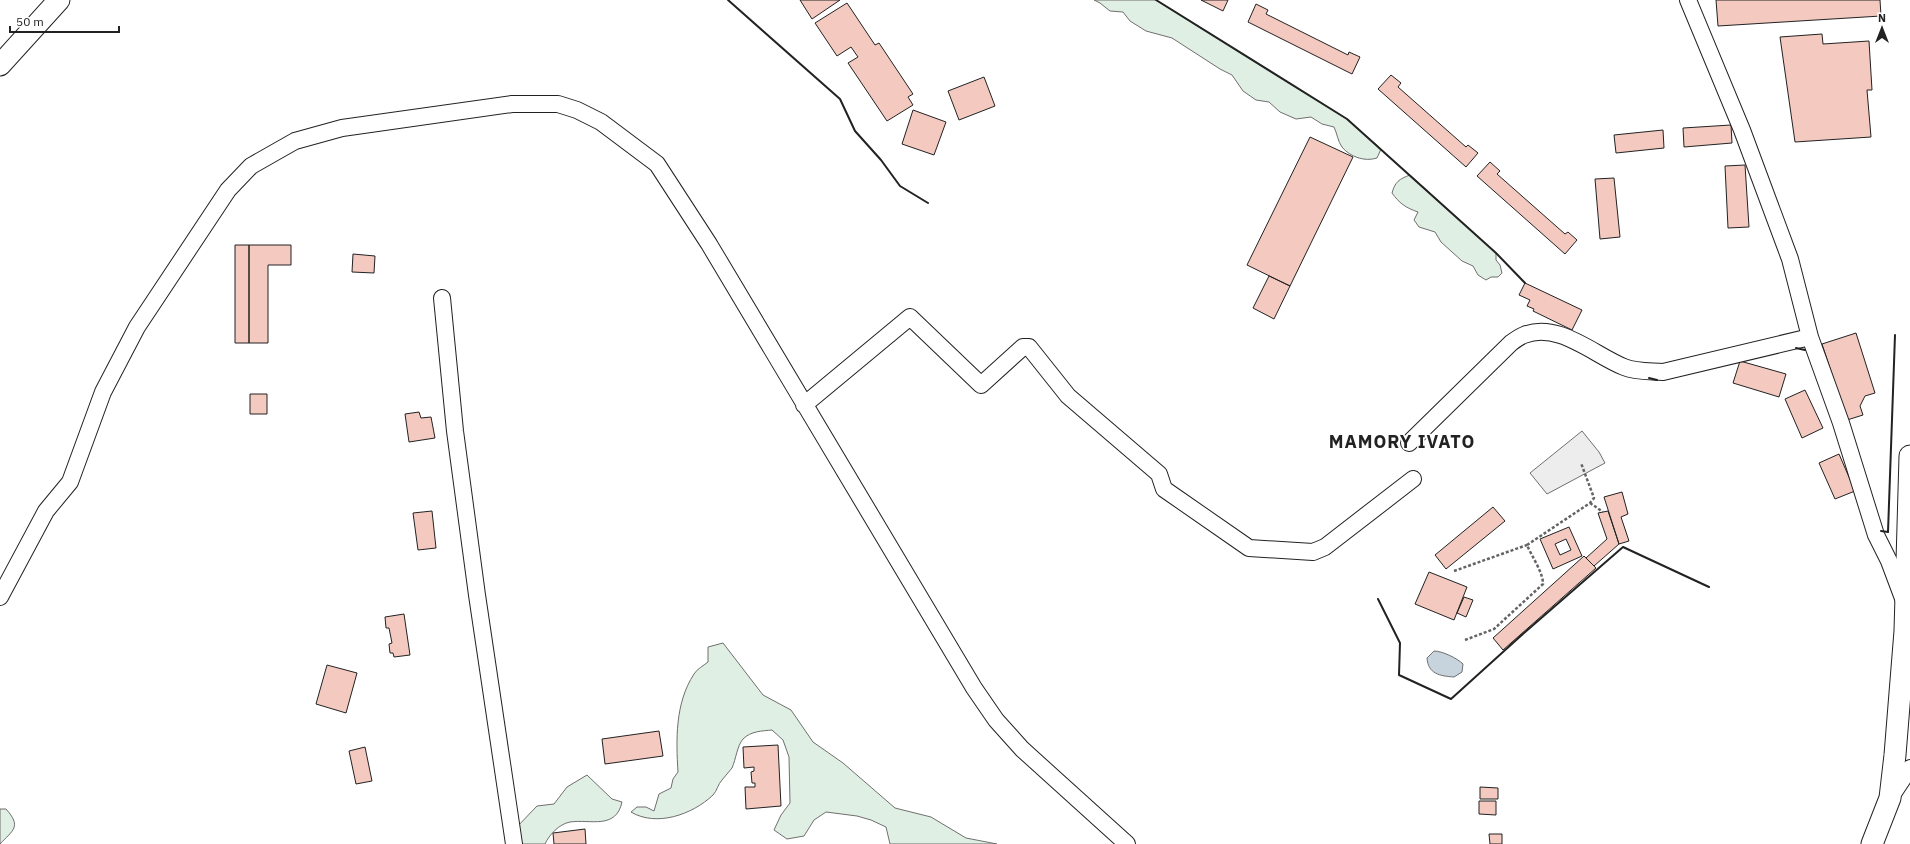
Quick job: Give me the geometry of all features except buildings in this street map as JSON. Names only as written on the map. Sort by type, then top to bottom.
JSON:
[{"type":"main road","points":[[0,65],[59,0]]},
{"type":"main road","points":[[1872,844],[1890,798],[1896,739],[1907,609],[1910,456]]},
{"type":"street","points":[[1688,0],[1742,130],[1790,259],[1810,337],[1841,423],[1876,535],[1907,609]]},
{"type":"street","points":[[0,597],[46,511],[70,482],[103,392],[137,326],[228,190],[251,166],[295,141],[342,128],[512,104],[558,104],[577,110],[601,122],[657,164],[709,244],[974,688],[996,720],[1022,749],[1127,844]]},
{"type":"street","points":[[442,298],[456,431],[477,595],[514,844]]},
{"type":"street","points":[[804,404],[910,317],[981,385],[1023,347],[1029,348],[1068,396],[1159,474],[1164,489],[1249,548],[1313,552],[1325,547],[1413,479]]},
{"type":"street","points":[[1798,327],[1810,337]]},
{"type":"street","points":[[1409,443],[1511,343],[1525,334],[1544,332],[1562,335],[1625,367],[1640,371],[1664,372],[1810,337]]},
{"type":"street","points":[[1890,798],[1910,768]]},
{"type":"path","points":[[1454,571],[1526,545],[1590,503],[1594,498],[1581,463]]},
{"type":"path","points":[[1590,503],[1603,512]]},
{"type":"path","points":[[1465,640],[1494,629],[1543,584],[1543,575],[1534,562],[1526,545]]},
{"type":"green space","points":[[1094,0],[1156,0],[1347,119],[1381,149],[1377,158],[1363,159],[1349,154],[1339,143],[1334,127],[1322,124],[1311,117],[1296,119],[1280,112],[1269,102],[1256,100],[1243,91],[1232,75],[1172,38],[1146,31],[1130,21],[1123,12],[1110,11]]},
{"type":"green space","points":[[1410,175],[1496,253],[1496,260],[1500,265],[1502,273],[1498,277],[1491,277],[1486,280],[1478,275],[1473,266],[1462,261],[1441,242],[1435,232],[1419,227],[1414,220],[1418,212],[1403,205],[1392,193],[1398,181]]},
{"type":"green space","points":[[723,643],[763,695],[791,710],[813,742],[843,763],[895,808],[931,817],[966,838],[997,844],[890,844],[886,827],[871,820],[857,816],[826,812],[814,820],[804,836],[787,839],[774,830],[781,815],[790,803],[789,757],[783,740],[772,730],[753,733],[743,739],[739,745],[732,768],[713,795],[695,808],[674,817],[662,818],[651,818],[631,812],[637,807],[646,807],[654,811],[659,794],[671,788],[673,779],[678,772],[677,735],[683,697],[695,672],[708,662],[708,647]]},
{"type":"green space","points":[[587,775],[612,799],[622,802],[619,811],[614,817],[608,820],[594,822],[578,821],[566,823],[555,830],[545,844],[507,844],[514,830],[537,806],[554,804],[567,787]]},
{"type":"green space","points":[[0,809],[6,809],[14,820],[15,824],[12,832],[0,844]]},
{"type":"shaded area","points":[[1582,431],[1599,452],[1605,463],[1547,494],[1530,473]]},
{"type":"shaded area","points":[[1434,651],[1453,657],[1463,664],[1462,672],[1454,677],[1440,675],[1432,671],[1427,658]]},
{"type":"wall","points":[[728,0],[840,99],[855,131],[881,160],[900,186],[928,203]]},
{"type":"wall","points":[[1156,0],[1347,119],[1496,253],[1525,283]]},
{"type":"wall","points":[[1881,531],[1888,532],[1895,335]]},
{"type":"wall","points":[[1796,348],[1805,350]]},
{"type":"wall","points":[[1649,378],[1657,380]]},
{"type":"wall","points":[[1378,599],[1400,643],[1399,675],[1451,699],[1623,547],[1709,587]]},
{"type":"district","name":"MAMORY IVATO","points":[[1402,441]]}]
